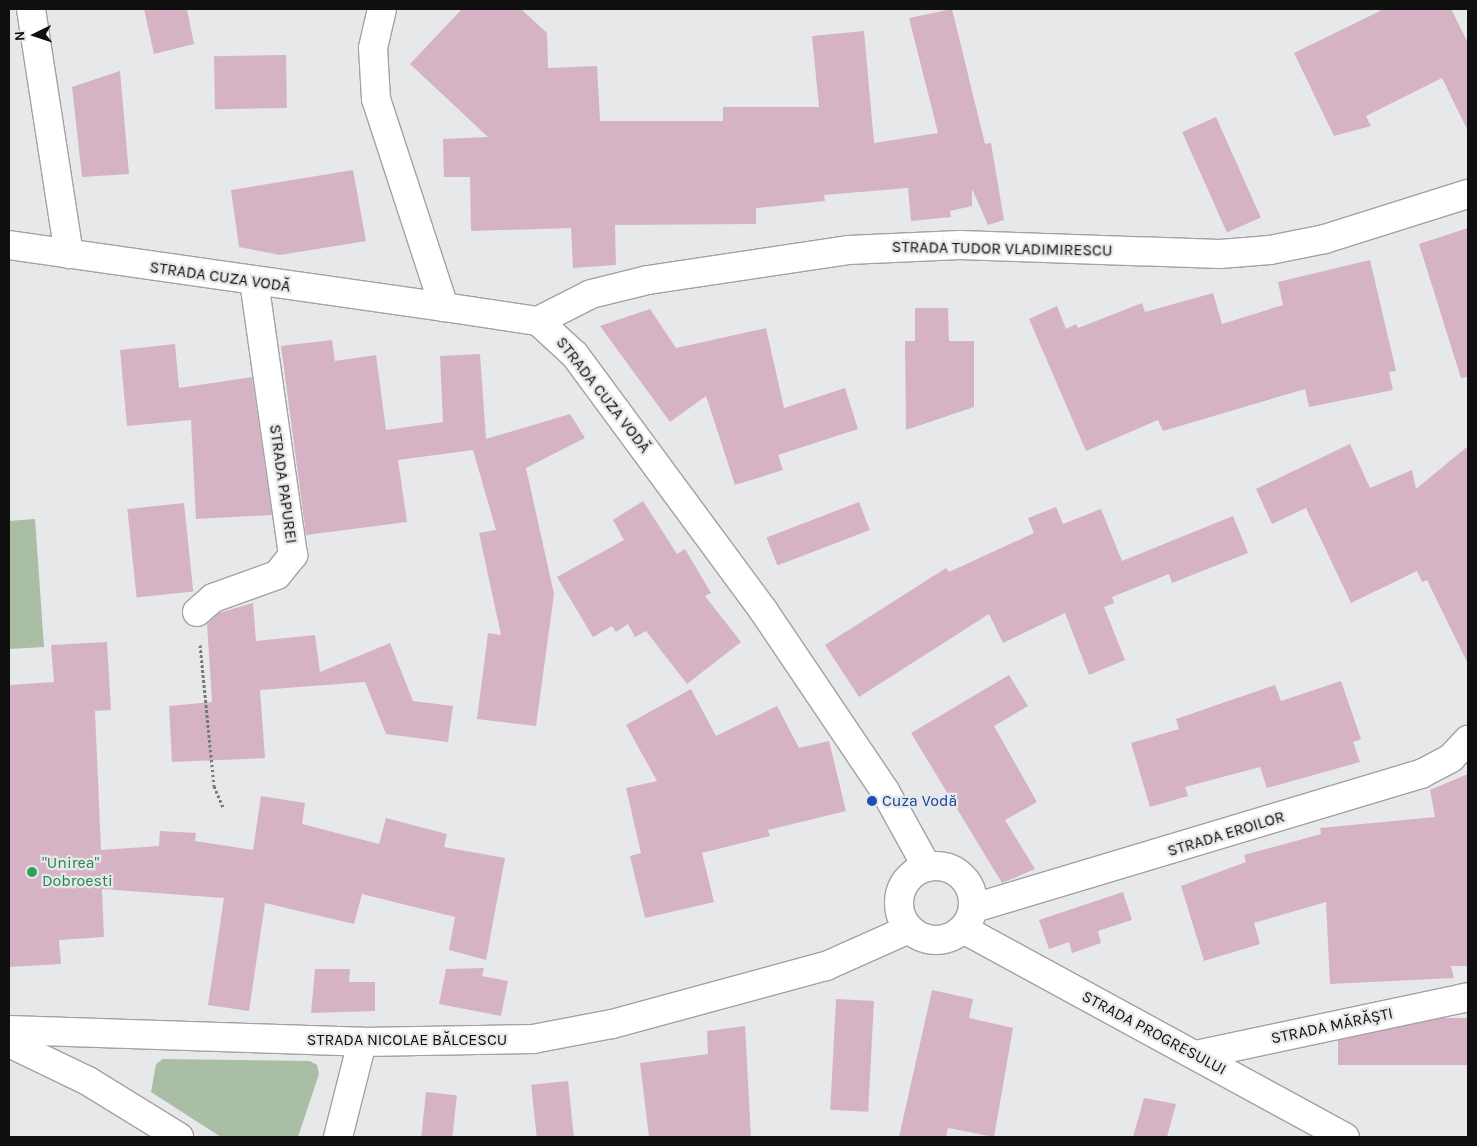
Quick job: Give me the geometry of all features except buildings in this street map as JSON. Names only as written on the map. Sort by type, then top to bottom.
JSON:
[{"type":"street","points":[[32,9],[69,254]]},
{"type":"street","points":[[382,9],[373,48],[376,99],[444,307]]},
{"type":"street","name":"STRADA TUDOR VLADIMIRESCU","points":[[538,321],[591,294],[648,280],[848,250],[960,246],[1220,254],[1270,250],[1324,239],[1468,194]]},
{"type":"street","name":"STRADA CUZA VODĂ","points":[[9,245],[254,282],[538,321],[575,355],[752,594],[885,791],[927,867]]},
{"type":"street","name":"STRADA PAPUREI","points":[[197,612],[213,598],[277,574],[293,555],[254,282]]},
{"type":"street","name":"STRADA EROILOR","points":[[968,919],[1421,774],[1452,758],[1468,740]]},
{"type":"street","points":[[927,867],[945,867],[961,875],[969,885],[968,919],[942,940],[919,936],[909,929],[902,918],[900,893],[915,872],[927,867]]},
{"type":"street","name":"STRADA PROGRESULUI","points":[[968,919],[1196,1055],[1345,1137]]},
{"type":"street","name":"STRADA NICOLAE BĂLCESCU","points":[[9,1030],[362,1042],[490,1042],[577,1032],[826,966],[909,929]]},
{"type":"street","name":"STRADA MĂRĂȘTI","points":[[1196,1055],[1468,997]]},
{"type":"street","points":[[338,1137],[362,1042]]},
{"type":"street","points":[[9,1043],[88,1081],[179,1137]]},
{"type":"path","points":[[197,612],[214,786],[224,807]]},
{"type":"green space","points":[[35,519],[44,647],[9,649],[9,521]]},
{"type":"green space","points":[[163,1059],[310,1061],[317,1065],[319,1074],[298,1137],[221,1137],[151,1092],[156,1064]]},
{"type":"place","name":"Cuza Vodă","points":[[872,801]]},
{"type":"place","name":"\"Unirea\" Dobroesti","points":[[32,872]]}]
